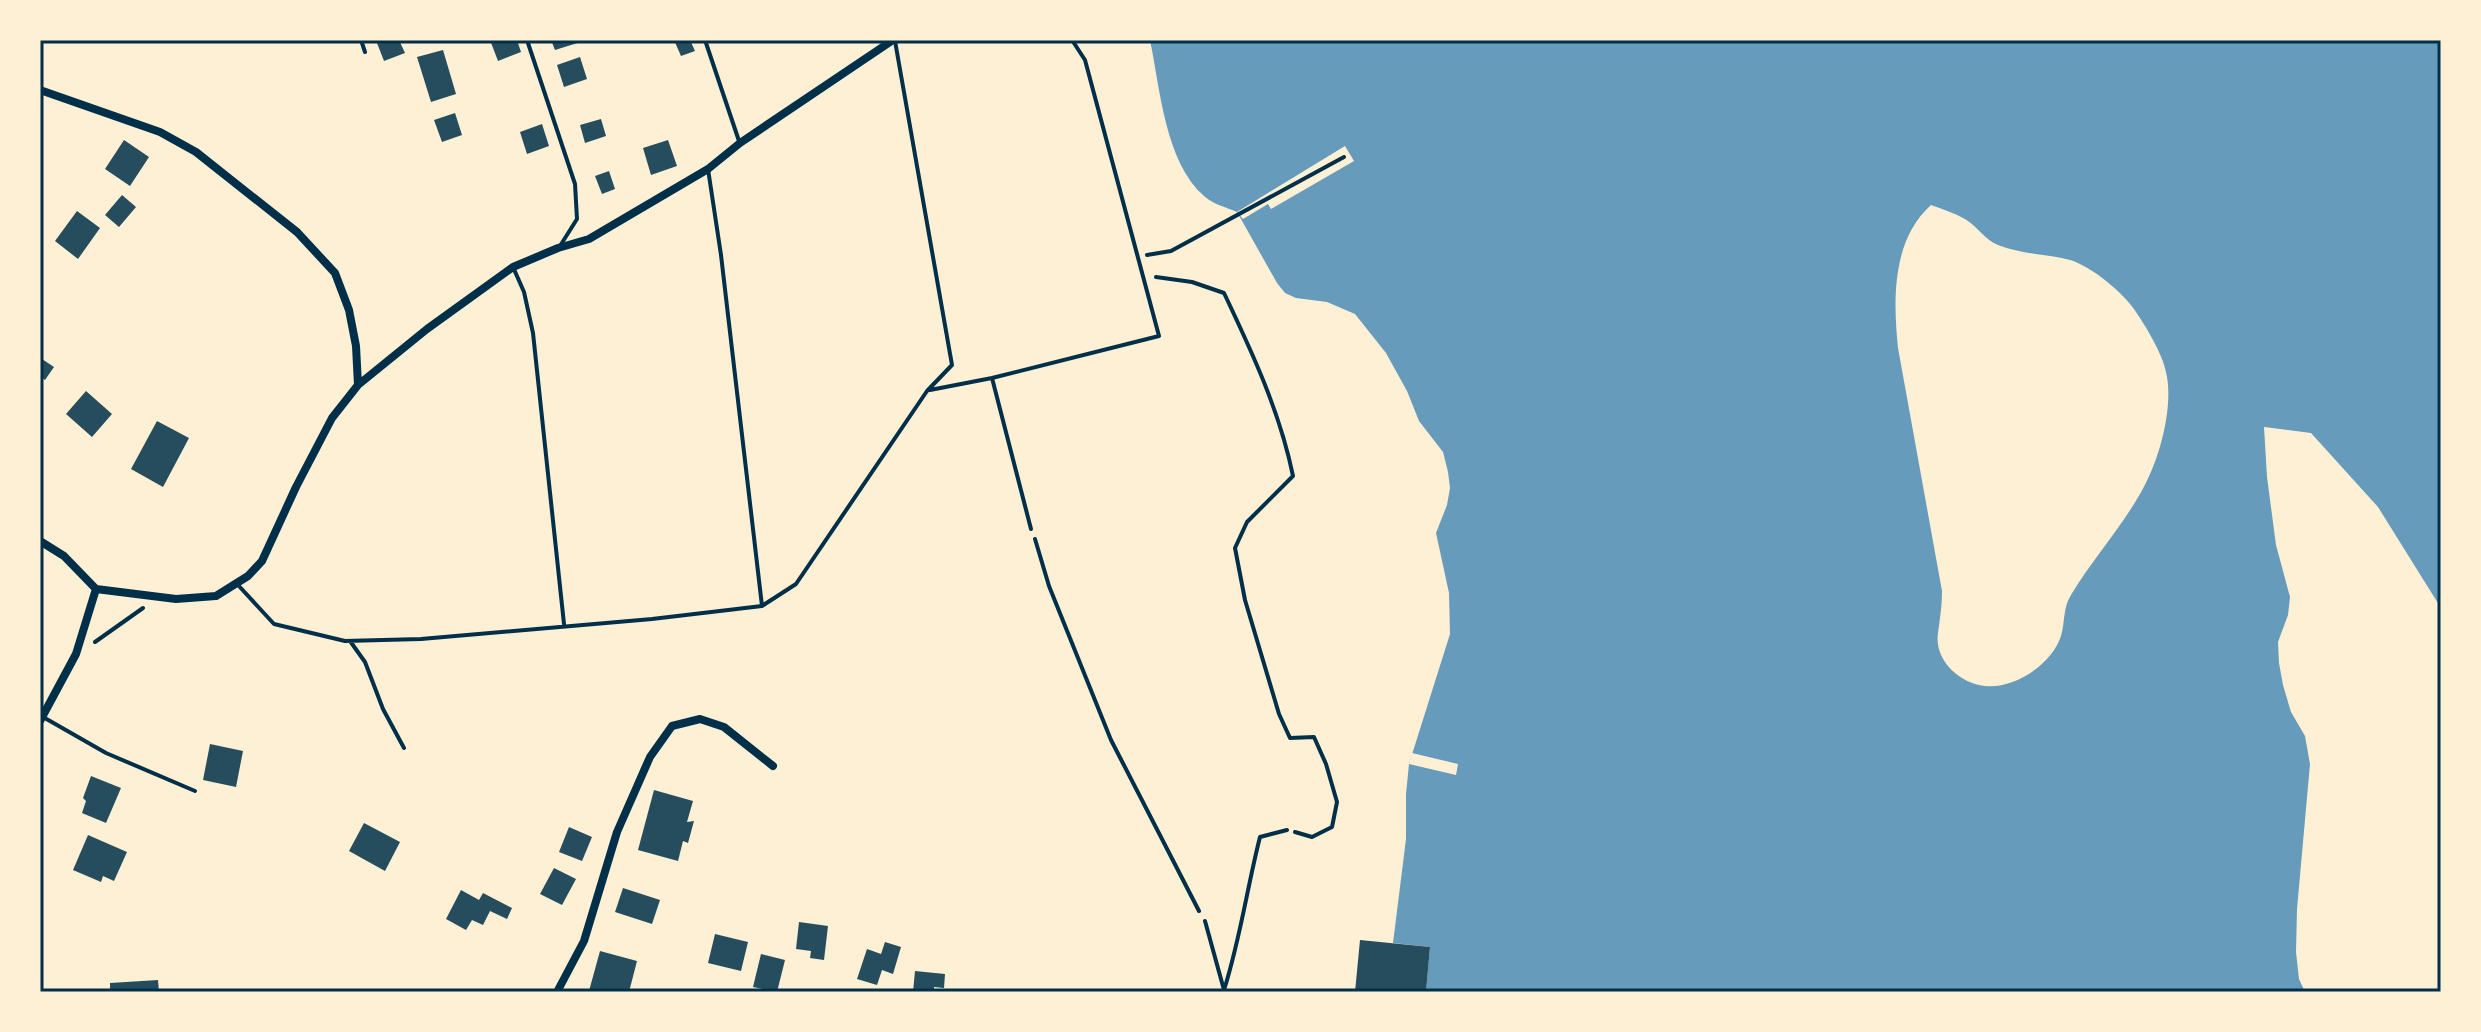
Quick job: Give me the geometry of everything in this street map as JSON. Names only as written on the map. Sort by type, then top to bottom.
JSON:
[{"type":"street","points":[[40,541],[64,556],[96,589],[176,599],[216,596],[248,576],[262,561],[332,418],[358,385],[427,329],[513,267],[589,239],[708,169],[878,43],[894,40]]},
{"type":"street","points":[[40,90],[160,132],[196,152],[297,232],[335,273],[345,297],[356,346],[358,385]]},
{"type":"street","points":[[40,718],[76,654],[96,589]]},
{"type":"street","points":[[557,992],[584,941],[617,832],[650,757],[672,726],[700,719],[724,727],[773,766]]},
{"type":"lane","points":[[361,40],[365,52]]},
{"type":"lane","points":[[527,40],[575,184],[577,219],[558,248]]},
{"type":"lane","points":[[705,40],[740,143]]},
{"type":"lane","points":[[236,583],[274,624],[350,641],[421,639],[762,606],[796,584],[927,391],[952,365],[894,40]]},
{"type":"lane","points":[[927,391],[1159,336],[1085,60],[1072,40]]},
{"type":"lane","points":[[708,169],[762,606]]},
{"type":"lane","points":[[513,267],[524,292],[533,333],[564,625]]},
{"type":"lane","points":[[992,378],[1031,529]]},
{"type":"lane","points":[[350,641],[365,662],[383,709],[404,748]]},
{"type":"lane","points":[[40,718],[106,753],[195,791]]},
{"type":"lane","points":[[1224,991],[1236,951],[1260,837],[1287,830]]},
{"type":"lane","points":[[1205,921],[1224,991]]},
{"type":"path","points":[[1137,257],[1171,251],[1344,157]]},
{"type":"path","points":[[1142,275],[1192,282],[1224,293],[1249,346],[1286,443],[1293,476],[1247,522],[1235,548],[1245,600],[1279,714],[1290,738],[1314,737],[1337,802],[1332,827],[1312,837],[1287,830]]},
{"type":"path","points":[[1031,529],[1049,586],[1111,740],[1205,921]]},
{"type":"path","points":[[76,654],[161,597]]},
{"type":"water","points":[[1150,40],[2441,40],[2441,608],[2378,507],[2311,433],[2264,427],[2276,545],[2290,597],[2288,615],[2278,642],[2279,663],[2291,712],[2305,736],[2310,764],[2296,952],[2299,979],[2305,992],[1426,992],[1430,947],[1393,943],[1406,839],[1409,764],[1450,634],[1449,593],[1436,533],[1450,488],[1443,452],[1419,421],[1386,353],[1355,314],[1327,302],[1296,298],[1285,293],[1237,212],[1208,199],[1191,182],[1172,144]],"holes":[[[1931,205],[1965,219],[1998,245],[2070,260],[2097,274],[2136,312],[2159,352],[2167,377],[2166,421],[2147,482],[2068,600],[2061,636],[2050,656],[2031,673],[1997,686],[1975,684],[1958,675],[1944,661],[1938,643],[1942,591],[1898,348],[1896,310],[1902,253],[1918,219]]]},
{"type":"pier","points":[[1345,146],[1354,161],[1271,209],[1268,204],[1243,219],[1237,212]]},
{"type":"pier","points":[[1412,753],[1458,764],[1456,775],[1409,764]]},
{"type":"building","points":[[399,40],[405,53],[384,61],[377,43]]},
{"type":"building","points":[[490,40],[517,40],[521,52],[498,61]]},
{"type":"building","points":[[551,40],[584,40],[584,41],[555,50]]},
{"type":"building","points":[[674,40],[690,40],[695,51],[681,56]]},
{"type":"building","points":[[443,50],[456,94],[431,102],[417,57]]},
{"type":"building","points":[[580,57],[587,79],[564,87],[557,65]]},
{"type":"building","points":[[455,113],[462,135],[442,142],[434,120]]},
{"type":"building","points":[[601,119],[606,136],[585,143],[580,125]]},
{"type":"building","points":[[542,124],[549,146],[527,154],[520,132]]},
{"type":"building","points":[[124,140],[149,157],[130,186],[105,169]]},
{"type":"building","points":[[668,140],[677,166],[651,175],[643,148]]},
{"type":"building","points":[[609,171],[615,189],[602,194],[595,176]]},
{"type":"building","points":[[122,195],[136,207],[119,227],[105,215]]},
{"type":"building","points":[[77,211],[100,228],[78,259],[55,241]]},
{"type":"building","points":[[42,359],[54,367],[45,380],[40,377]]},
{"type":"building","points":[[86,391],[112,414],[92,437],[66,414]]},
{"type":"building","points":[[157,421],[189,438],[163,487],[131,469]]},
{"type":"building","points":[[210,744],[243,751],[236,787],[203,780]]},
{"type":"building","points":[[91,776],[121,788],[106,823],[82,813],[86,801],[83,798]]},
{"type":"building","points":[[654,790],[693,801],[687,822],[694,821],[688,843],[683,841],[678,861],[638,850]]},
{"type":"building","points":[[364,823],[400,842],[385,871],[349,851]]},
{"type":"building","points":[[569,827],[592,837],[582,861],[559,852]]},
{"type":"building","points":[[88,835],[127,852],[114,881],[103,876],[101,882],[73,870]]},
{"type":"building","points":[[554,868],[576,879],[562,905],[540,894]]},
{"type":"building","points":[[623,888],[660,900],[652,924],[615,912]]},
{"type":"building","points":[[461,890],[479,900],[483,893],[512,908],[507,919],[490,911],[483,925],[472,920],[466,930],[446,919]]},
{"type":"building","points":[[799,922],[828,926],[824,960],[810,958],[811,951],[796,949]]},
{"type":"building","points":[[715,934],[748,942],[741,971],[708,963]]},
{"type":"building","points":[[1360,940],[1430,947],[1426,992],[1355,992]]},
{"type":"building","points":[[885,942],[901,947],[893,974],[882,970],[877,985],[857,979],[867,949],[881,954]]},
{"type":"building","points":[[600,951],[637,961],[629,992],[589,991]]},
{"type":"building","points":[[761,954],[785,960],[777,992],[753,987]]},
{"type":"building","points":[[915,971],[945,974],[944,988],[934,987],[934,992],[913,992]]},
{"type":"building","points":[[158,980],[159,992],[110,992],[110,983]]}]
